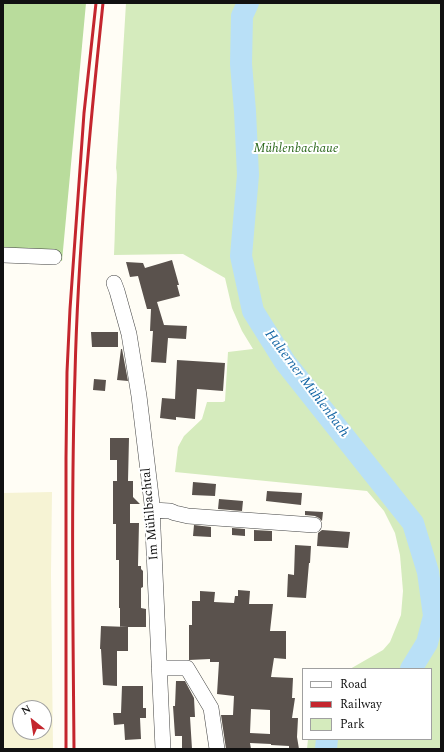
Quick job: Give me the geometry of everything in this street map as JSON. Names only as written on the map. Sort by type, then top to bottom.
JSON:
[{"type":"street","points":[[3,255],[54,257]]},
{"type":"street","name":"Im Mühlbachtal","points":[[114,283],[129,334],[139,396],[152,510],[162,749]]},
{"type":"street","points":[[152,510],[170,511],[188,516],[314,525]]},
{"type":"street","points":[[159,668],[187,668],[211,708],[217,749]]},
{"type":"shaded area","points":[[52,492],[51,574],[53,749],[3,749],[3,493]]},
{"type":"green space","points":[[3,3],[86,3],[62,261],[3,256]]},
{"type":"green space","name":"Mühlenbachaue","points":[[126,3],[441,3],[441,749],[307,749],[308,740],[432,740],[432,668],[352,668],[383,650],[390,642],[401,615],[403,591],[400,555],[395,533],[384,511],[367,491],[175,472],[178,447],[184,436],[202,419],[207,402],[225,401],[228,352],[253,349],[242,331],[232,308],[225,278],[183,254],[114,255],[117,178],[116,168]]},
{"type":"building","points":[[172,260],[179,285],[177,285],[180,296],[157,302],[164,325],[187,326],[186,339],[168,338],[166,363],[151,362],[153,331],[150,331],[151,309],[147,309],[138,276],[130,277],[126,262],[143,263],[145,268]]},
{"type":"building","points":[[91,332],[118,332],[118,347],[92,347]]},
{"type":"building","points":[[122,349],[128,381],[117,380]]},
{"type":"building","points":[[177,360],[225,363],[223,391],[197,389],[195,419],[176,417],[176,420],[160,418],[162,398],[175,399]]},
{"type":"building","points":[[94,379],[106,380],[105,391],[93,390]]},
{"type":"building","points":[[110,438],[129,438],[128,481],[133,481],[133,497],[140,504],[130,504],[130,523],[139,523],[138,566],[141,566],[143,571],[141,608],[146,609],[146,627],[120,627],[119,560],[116,560],[116,524],[113,524],[113,481],[117,481],[117,460],[110,460]]},
{"type":"building","points":[[193,482],[216,484],[215,496],[192,495]]},
{"type":"building","points":[[267,491],[302,493],[301,505],[266,501]]},
{"type":"building","points":[[219,499],[243,501],[242,511],[218,509]]},
{"type":"building","points":[[305,511],[323,512],[322,521],[315,516],[305,515]]},
{"type":"building","points":[[194,525],[211,527],[211,537],[193,536]]},
{"type":"building","points":[[232,528],[245,529],[245,536],[232,535]]},
{"type":"building","points":[[254,530],[272,531],[272,541],[254,541]]},
{"type":"building","points":[[322,530],[350,532],[348,548],[317,546],[318,533]]},
{"type":"building","points":[[295,545],[311,546],[306,598],[287,597],[288,574],[294,575]]},
{"type":"building","points":[[238,590],[250,591],[249,604],[273,604],[270,631],[286,631],[286,659],[274,658],[271,677],[293,678],[292,698],[295,698],[292,718],[298,718],[297,737],[299,749],[289,749],[289,746],[250,743],[251,749],[226,749],[221,715],[233,715],[234,696],[217,694],[219,662],[210,662],[210,659],[189,660],[189,625],[192,625],[192,601],[200,601],[200,591],[215,592],[214,602],[234,603],[235,596],[238,596]],"holes":[[[251,709],[270,710],[270,734],[250,733]]]},
{"type":"building","points":[[101,626],[128,627],[128,651],[117,651],[117,686],[103,685],[100,649]]},
{"type":"building","points":[[176,681],[185,681],[194,698],[195,717],[190,717],[192,749],[182,749],[182,736],[175,736],[173,706],[175,706]]},
{"type":"building","points":[[122,686],[143,686],[143,708],[146,708],[146,718],[140,718],[141,739],[125,740],[124,724],[114,725],[113,713],[121,713]]},
{"type":"waterway","name":"Halterner Mühlenbach","points":[[248,3],[242,16],[241,64],[248,175],[241,256],[253,311],[285,362],[413,523],[428,572],[434,616],[427,643],[412,668]]},
{"type":"waterway","name":"Halterner Mühlenbach","points":[[326,749],[327,740]]},
{"type":"railway","points":[[66,749],[67,372],[84,113],[96,3]]},
{"type":"railway","points":[[74,749],[73,515],[77,328],[85,188],[103,3]]}]
